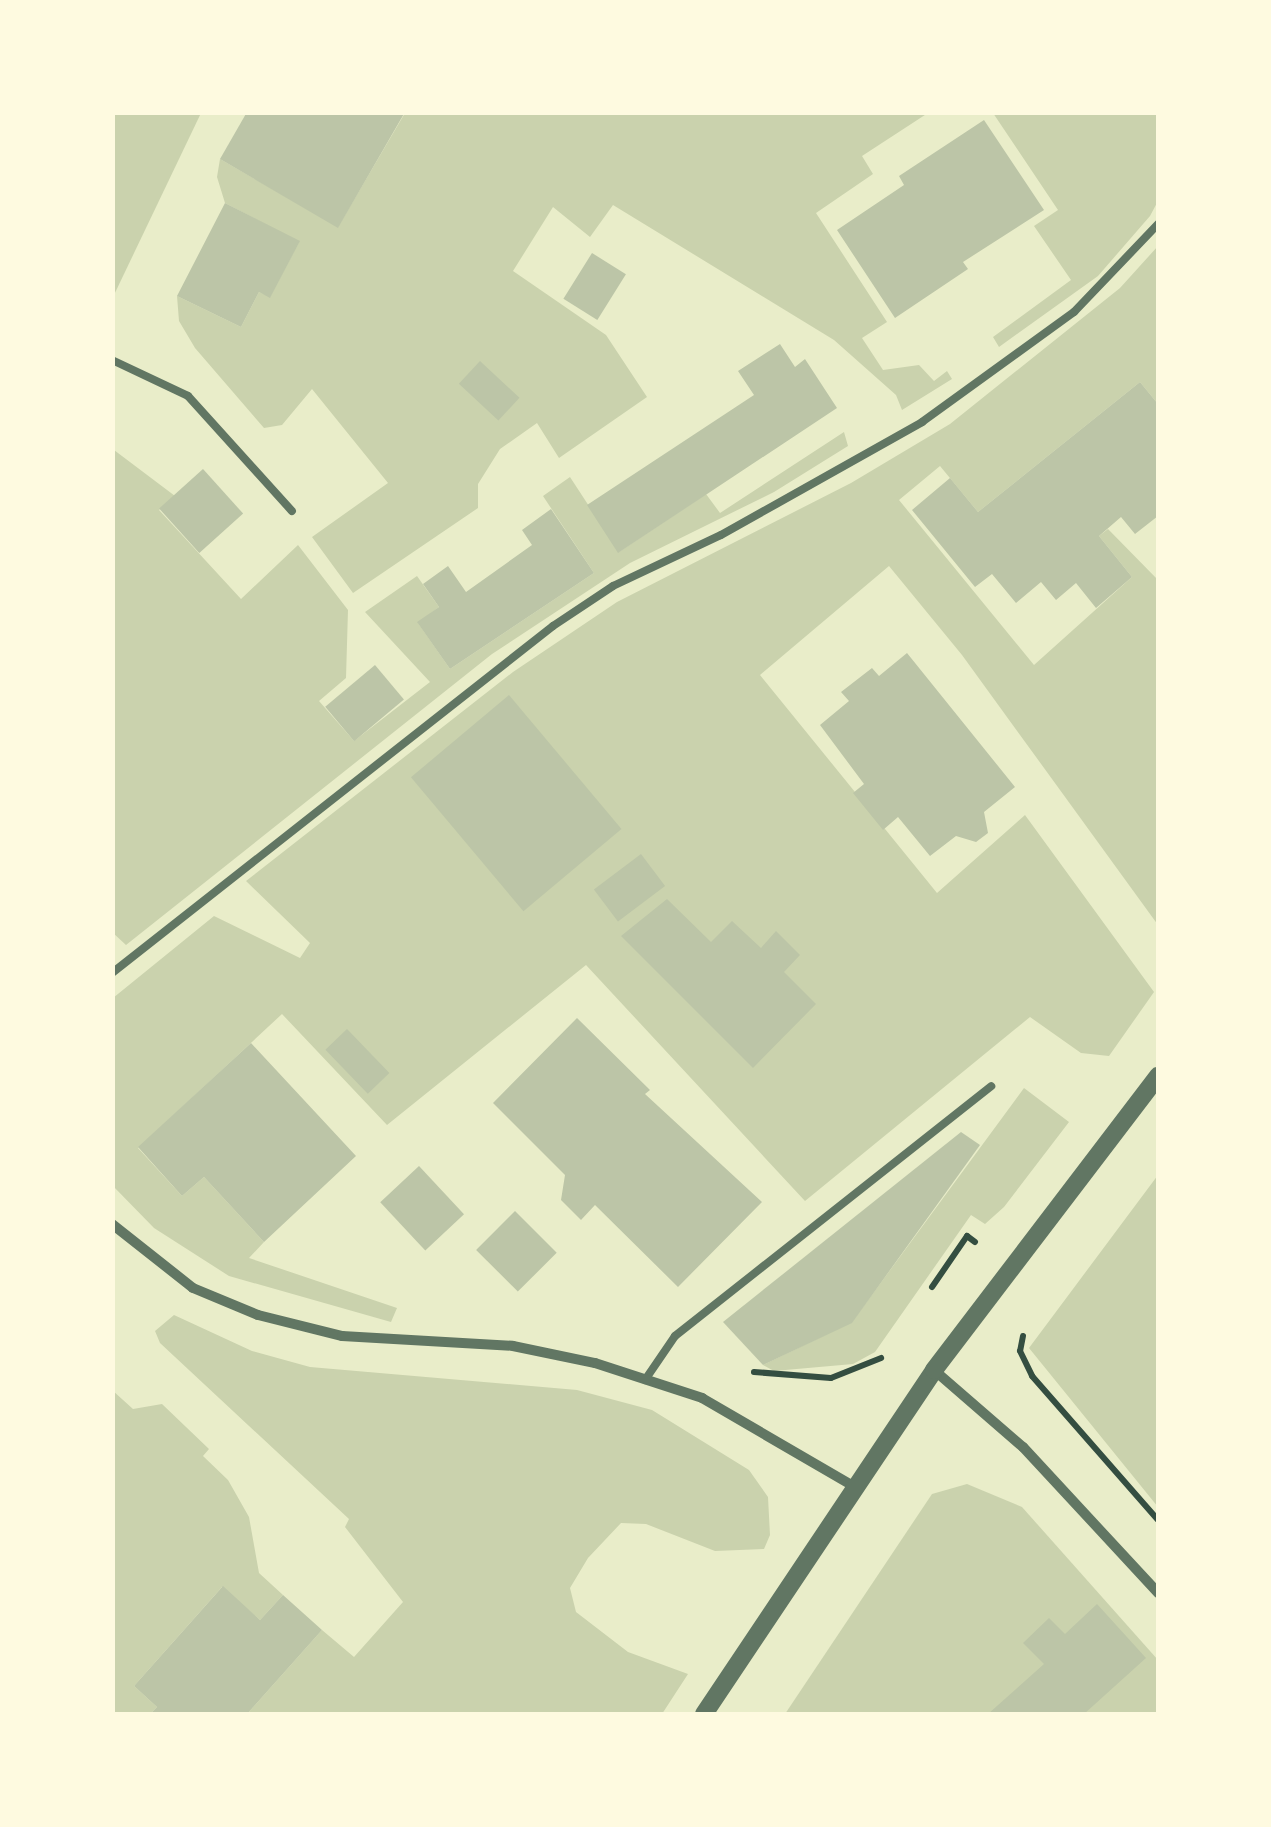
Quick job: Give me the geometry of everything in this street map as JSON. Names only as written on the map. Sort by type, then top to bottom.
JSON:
[{"type":"street","points":[[704,1714],[934,1370],[1158,1076]]},
{"type":"street","points":[[112,1224],[193,1288],[258,1316],[342,1336],[413,1345],[513,1346],[645,1380],[702,1398],[855,1487]]},
{"type":"street","points":[[934,1370],[1023,1447],[1158,1593]]},
{"type":"lane","points":[[112,973],[553,626],[613,586],[737,527],[922,422],[1074,312],[1158,224]]},
{"type":"lane","points":[[112,360],[188,396],[292,511]]},
{"type":"lane","points":[[645,1380],[675,1336],[991,1086]]},
{"type":"path","points":[[1031,1324],[1020,1351],[1032,1376],[1158,1520]]},
{"type":"green space","points":[[112,113],[201,113],[113,297]]},
{"type":"green space","points":[[405,113],[928,113],[862,156],[873,174],[816,213],[887,322],[862,338],[883,370],[919,365],[934,381],[947,371],[952,379],[902,410],[896,395],[834,340],[613,205],[590,237],[553,207],[513,271],[606,335],[647,397],[559,458],[537,423],[500,449],[478,484],[478,508],[353,593],[312,537],[388,483],[312,389],[282,425],[264,428],[195,348],[179,321],[177,296],[241,327],[259,292],[270,297],[299,242],[225,203],[217,177],[220,159],[338,227]]},
{"type":"green space","points":[[993,113],[1158,113],[1158,201],[1150,216],[1098,276],[999,347],[993,337],[1071,280],[1034,226],[1058,210]]},
{"type":"green space","points":[[1158,246],[1158,404],[1140,382],[978,512],[940,466],[899,500],[1034,665],[1132,577],[1099,536],[1108,529],[1158,580],[1158,925],[962,655],[889,566],[760,675],[937,893],[1025,815],[1154,992],[1109,1056],[1081,1053],[1030,1017],[805,1201],[586,965],[387,1125],[282,1014],[138,1148],[182,1196],[204,1177],[264,1242],[249,1258],[397,1308],[391,1322],[229,1276],[154,1228],[113,1186],[113,998],[214,916],[300,958],[310,943],[246,881],[513,672],[617,602],[851,483],[950,424],[1120,288]]},
{"type":"green space","points":[[844,432],[848,446],[774,492],[630,563],[492,654],[126,945],[112,932],[114,450],[175,496],[159,510],[241,599],[298,545],[348,610],[346,678],[319,701],[354,741],[430,682],[365,612],[417,576],[439,607],[418,623],[450,669],[594,573],[543,496],[570,477],[619,552],[706,494],[720,513]]},
{"type":"green space","points":[[1024,1088],[1069,1122],[1004,1207],[985,1224],[971,1215],[875,1352],[853,1364],[774,1371],[763,1365],[852,1322]]},
{"type":"green space","points":[[1158,1175],[1157,1459],[1158,1507],[1029,1348]]},
{"type":"green space","points":[[174,1315],[252,1351],[310,1367],[577,1390],[652,1410],[749,1470],[768,1497],[770,1535],[764,1549],[715,1551],[646,1524],[621,1523],[588,1558],[570,1588],[576,1612],[628,1652],[688,1674],[662,1714],[247,1714],[322,1630],[354,1657],[403,1602],[345,1527],[349,1519],[160,1343],[155,1331]]},
{"type":"green space","points":[[112,1390],[133,1409],[162,1404],[209,1449],[203,1456],[228,1480],[249,1517],[259,1573],[283,1595],[260,1620],[222,1587],[134,1686],[157,1707],[150,1714],[113,1714]]},
{"type":"green space","points":[[967,1484],[1022,1507],[1158,1660],[1158,1714],[785,1714],[932,1494]]},
{"type":"building","points":[[247,112],[405,112],[338,228],[220,159]]},
{"type":"building","points":[[984,120],[1044,210],[963,262],[968,269],[895,318],[837,230],[904,185],[899,176]]},
{"type":"building","points":[[225,203],[300,241],[270,298],[259,292],[241,327],[177,296]]},
{"type":"building","points":[[592,253],[626,274],[597,320],[563,299]]},
{"type":"building","points":[[780,344],[795,367],[805,359],[837,408],[618,553],[587,505],[754,395],[738,371]]},
{"type":"building","points":[[480,361],[519,398],[498,420],[459,384]]},
{"type":"building","points":[[1140,382],[1158,404],[1158,516],[1135,534],[1121,517],[1099,536],[1132,577],[1096,608],[1076,583],[1056,600],[1041,582],[1016,603],[992,574],[975,587],[912,510],[950,478],[978,512]]},
{"type":"building","points":[[203,469],[243,514],[199,553],[159,508]]},
{"type":"building","points":[[551,509],[594,573],[450,669],[417,622],[439,607],[423,584],[448,566],[466,592],[532,545],[522,530]]},
{"type":"building","points":[[907,653],[1015,787],[984,812],[988,833],[976,842],[956,836],[930,856],[898,817],[883,830],[853,793],[864,784],[820,725],[849,701],[841,692],[872,668],[879,676]]},
{"type":"building","points":[[375,665],[404,699],[354,741],[325,707]]},
{"type":"building","points":[[509,695],[621,829],[523,911],[411,777]]},
{"type":"building","points":[[641,854],[665,886],[618,921],[594,890]]},
{"type":"building","points":[[667,899],[711,942],[732,921],[761,948],[776,931],[800,955],[784,972],[816,1004],[753,1068],[621,936]]},
{"type":"building","points":[[577,1018],[650,1090],[645,1094],[762,1202],[678,1287],[595,1205],[581,1220],[561,1200],[565,1175],[493,1103]]},
{"type":"building","points":[[347,1029],[389,1073],[368,1094],[325,1050]]},
{"type":"building","points":[[251,1043],[356,1156],[264,1242],[204,1177],[182,1196],[138,1147]]},
{"type":"building","points":[[961,1132],[980,1145],[852,1323],[763,1365],[723,1322]]},
{"type":"building","points":[[419,1166],[464,1214],[425,1250],[380,1202]]},
{"type":"building","points":[[515,1211],[557,1253],[518,1292],[476,1250]]},
{"type":"building","points":[[223,1586],[260,1620],[283,1595],[322,1630],[247,1714],[150,1714],[157,1707],[134,1686]]},
{"type":"building","points":[[1097,1604],[1146,1658],[1084,1714],[988,1714],[1044,1664],[1023,1643],[1049,1618],[1065,1634]]}]
